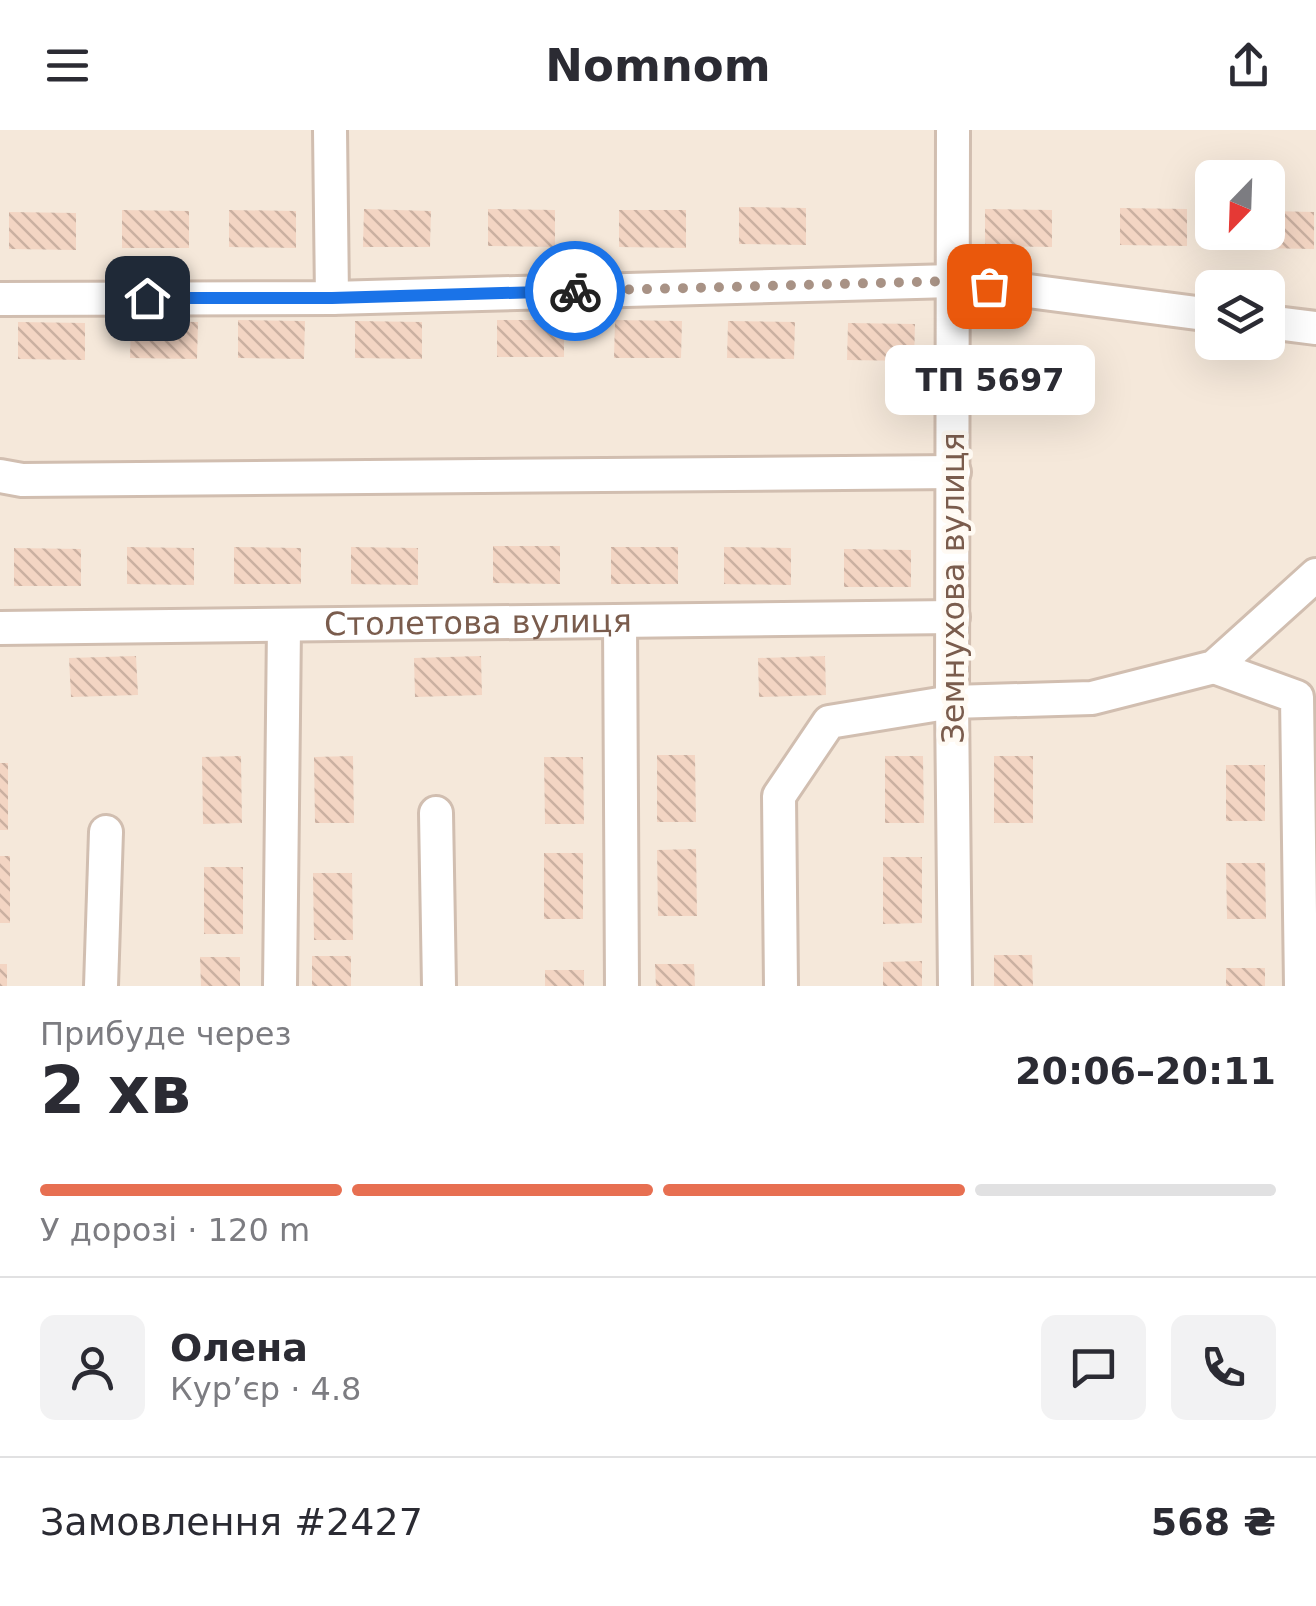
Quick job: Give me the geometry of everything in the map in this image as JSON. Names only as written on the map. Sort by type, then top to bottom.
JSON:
[{"type":"street","points":[[330,130],[332,298]]},
{"type":"street","name":"Земнухова вулиця","points":[[953,130],[952,702],[956,986]]},
{"type":"street","points":[[0,299],[332,298],[952,281],[1195,313]]},
{"type":"street","points":[[1285,324],[1316,328]]},
{"type":"street","points":[[0,476],[22,480],[954,472]]},
{"type":"street","points":[[782,986],[779,796],[828,722],[952,702],[1092,698],[1214,667],[1316,575]]},
{"type":"street","name":"Столетова вулиця","points":[[0,628],[953,616]]},
{"type":"street","points":[[620,622],[622,986]]},
{"type":"street","points":[[280,986],[284,626]]},
{"type":"street","points":[[1214,667],[1306,705],[1301,986]]},
{"type":"street","points":[[436,813],[439,986]]},
{"type":"street","points":[[100,986],[106,832]]},
{"type":"shaded area","points":[[0,130],[1316,130],[1316,986],[0,986]]},
{"type":"building","points":[[739,207],[806,208],[806,245],[739,244]]},
{"type":"building","points":[[1120,208],[1187,209],[1187,246],[1120,245]]},
{"type":"building","points":[[364,209],[431,211],[430,247],[363,247]]},
{"type":"building","points":[[488,209],[555,210],[555,247],[488,246]]},
{"type":"building","points":[[985,209],[1052,210],[1052,247],[985,246]]},
{"type":"building","points":[[122,210],[189,211],[189,248],[122,248]]},
{"type":"building","points":[[229,210],[296,211],[296,248],[229,247]]},
{"type":"building","points":[[619,210],[686,210],[686,248],[619,247]]},
{"type":"building","points":[[1285,211],[1314,212],[1314,249],[1285,249]]},
{"type":"building","points":[[9,212],[76,213],[76,250],[9,249]]},
{"type":"building","points":[[238,320],[305,321],[304,359],[238,358]]},
{"type":"building","points":[[497,320],[564,320],[564,357],[497,357]]},
{"type":"building","points":[[615,320],[682,321],[681,358],[614,358]]},
{"type":"building","points":[[131,321],[198,322],[197,359],[130,358]]},
{"type":"building","points":[[355,321],[422,322],[422,359],[355,358]]},
{"type":"building","points":[[728,321],[795,322],[794,359],[727,358]]},
{"type":"building","points":[[18,322],[85,323],[85,360],[18,359]]},
{"type":"building","points":[[848,323],[915,324],[914,361],[847,360]]},
{"type":"building","points":[[493,546],[560,546],[560,584],[493,583]]},
{"type":"building","points":[[127,547],[194,548],[194,585],[127,584]]},
{"type":"building","points":[[234,547],[301,548],[301,584],[234,584]]},
{"type":"building","points":[[351,547],[418,548],[418,585],[351,584]]},
{"type":"building","points":[[611,547],[678,547],[678,584],[611,584]]},
{"type":"building","points":[[724,547],[791,548],[791,585],[724,584]]},
{"type":"building","points":[[14,548],[81,549],[81,586],[14,586]]},
{"type":"building","points":[[844,549],[911,550],[911,587],[844,587]]},
{"type":"building","points":[[136,656],[138,695],[71,697],[69,658]]},
{"type":"building","points":[[481,656],[482,695],[415,697],[414,658]]},
{"type":"building","points":[[825,656],[826,695],[759,697],[758,658]]},
{"type":"building","points":[[657,755],[695,755],[696,822],[657,822]]},
{"type":"building","points":[[241,756],[242,823],[203,824],[202,757]]},
{"type":"building","points":[[353,756],[354,823],[315,823],[314,757]]},
{"type":"building","points":[[885,756],[923,756],[924,823],[885,823]]},
{"type":"building","points":[[994,756],[1033,756],[1033,823],[994,823]]},
{"type":"building","points":[[544,757],[583,757],[584,824],[545,824]]},
{"type":"building","points":[[0,763],[8,763],[8,830],[0,830]]},
{"type":"building","points":[[1226,765],[1265,765],[1265,821],[1226,821]]},
{"type":"building","points":[[696,849],[697,916],[658,916],[657,850]]},
{"type":"building","points":[[544,853],[583,853],[583,919],[544,919]]},
{"type":"building","points":[[0,856],[10,856],[10,923],[0,923]]},
{"type":"building","points":[[883,857],[922,857],[922,923],[883,924]]},
{"type":"building","points":[[1226,863],[1265,863],[1266,919],[1227,919]]},
{"type":"building","points":[[204,867],[243,867],[243,934],[204,934]]},
{"type":"building","points":[[313,873],[352,873],[353,940],[314,940]]},
{"type":"building","points":[[994,955],[1032,955],[1033,986],[994,986]]},
{"type":"building","points":[[312,956],[351,956],[351,986],[312,986]]},
{"type":"building","points":[[200,957],[240,957],[240,986],[201,986]]},
{"type":"building","points":[[922,961],[922,986],[883,986],[883,962]]},
{"type":"building","points":[[0,964],[7,964],[7,986],[0,986]]},
{"type":"building","points":[[655,964],[694,964],[695,986],[656,986]]},
{"type":"building","points":[[1226,968],[1265,968],[1265,986],[1226,986]]},
{"type":"building","points":[[545,970],[584,970],[584,986],[545,986]]},
{"type":"way so far","points":[[575,291],[952,281],[989,286]]},
{"type":"place","name":"ТП 5697","points":[[989,286]]},
{"type":"route","points":[[147,298],[332,298],[575,291]]}]
